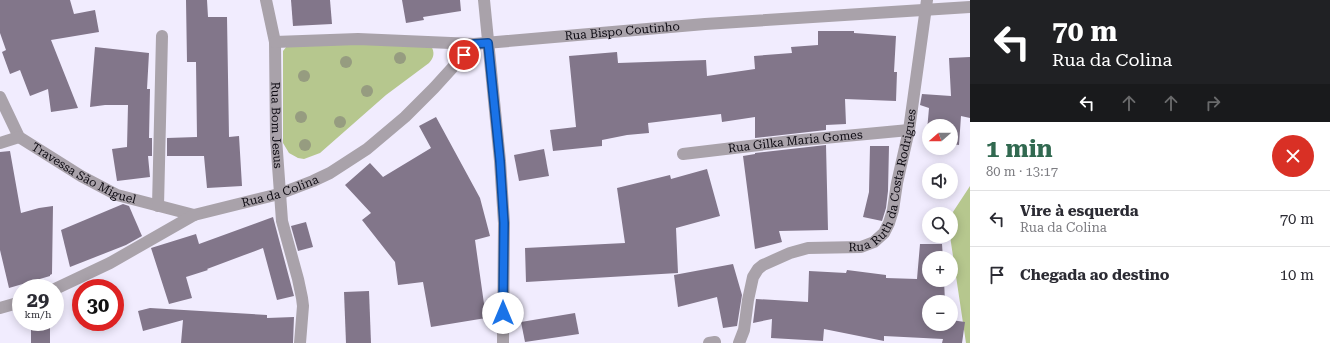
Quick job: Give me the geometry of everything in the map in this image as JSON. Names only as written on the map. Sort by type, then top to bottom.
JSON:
[{"type":"street","name":"Rua Bom Jesus","points":[[266,0],[275,42],[276,138],[282,221],[298,279],[303,306],[300,343]]},
{"type":"street","points":[[484,0],[500,161],[504,223],[503,343]]},
{"type":"street","name":"Rua Bispo Coutinho","points":[[275,42],[358,39],[474,44],[927,5],[970,7]]},
{"type":"street","name":"Rua Ruth da Costa Rodrigues","points":[[739,343],[744,330],[753,278],[758,269],[790,253],[808,248],[861,247],[874,242],[884,233],[893,210],[896,183],[909,130],[927,5]]},
{"type":"street","points":[[158,206],[162,36]]},
{"type":"street","name":"Rua da Colina","points":[[64,285],[110,263],[194,215],[279,194],[330,174],[367,149],[405,117],[474,44]]},
{"type":"street","name":"Travessa São Miguel","points":[[0,97],[19,137],[98,186],[117,195],[194,215]]},
{"type":"street","name":"Rua Gilka Maria Gomes","points":[[683,154],[909,130]]},
{"type":"street","points":[[0,143],[19,137]]},
{"type":"street","points":[[0,308],[12,305]]},
{"type":"green space","points":[[293,41],[431,46],[433,55],[429,63],[386,95],[320,153],[304,159],[298,158],[289,153],[283,143],[283,51]]},
{"type":"green space","points":[[970,186],[970,343],[966,343],[958,287],[958,251],[952,251],[951,243],[958,243],[958,207],[956,207]]},
{"type":"building","points":[[0,0],[70,0],[74,14],[95,10],[99,32],[51,40],[78,108],[51,112],[48,89],[30,96],[20,70],[10,74],[2,52],[6,50],[0,33]]},
{"type":"building","points":[[186,0],[207,0],[208,17],[227,17],[229,137],[239,136],[242,186],[207,188],[204,156],[167,156],[167,138],[197,137],[196,62],[187,62]]},
{"type":"building","points":[[291,0],[330,0],[332,24],[293,26]]},
{"type":"building","points":[[402,0],[460,0],[461,11],[423,17],[424,20],[406,23]]},
{"type":"building","points":[[818,31],[854,31],[854,33],[896,36],[894,72],[897,72],[896,101],[845,99],[846,124],[826,125],[826,130],[755,138],[755,117],[722,122],[721,114],[648,123],[649,133],[627,135],[602,140],[602,146],[553,151],[550,130],[576,127],[569,56],[617,52],[618,63],[706,60],[707,76],[755,69],[754,56],[792,53],[791,47],[818,45]]},
{"type":"building","points":[[95,47],[149,53],[147,89],[150,89],[149,138],[152,138],[152,156],[148,156],[150,177],[117,181],[112,149],[127,147],[128,105],[105,105],[90,107]]},
{"type":"building","points":[[970,57],[970,118],[961,116],[959,145],[958,119],[928,119],[929,108],[920,105],[922,94],[951,96],[949,58]]},
{"type":"building","points":[[436,117],[480,198],[490,236],[475,240],[486,318],[431,327],[423,282],[398,285],[395,262],[362,220],[371,213],[345,185],[370,163],[383,177],[431,148],[419,126]]},
{"type":"building","points":[[826,145],[828,230],[779,231],[782,242],[755,249],[743,156],[755,153]]},
{"type":"building","points":[[870,146],[889,146],[888,191],[886,208],[882,221],[863,217],[869,192]]},
{"type":"building","points":[[544,149],[549,176],[519,181],[514,155]]},
{"type":"building","points":[[10,151],[21,213],[53,206],[52,274],[40,279],[12,279],[12,287],[9,288],[0,250],[0,152]]},
{"type":"building","points":[[707,169],[720,216],[676,228],[678,273],[526,282],[525,248],[625,243],[617,188],[670,175],[671,179]]},
{"type":"building","points":[[123,204],[129,206],[142,236],[126,245],[70,267],[61,230]]},
{"type":"building","points":[[273,217],[294,296],[277,300],[263,248],[207,269],[208,270],[186,277],[192,298],[169,304],[151,248],[196,234],[199,244]]},
{"type":"building","points":[[306,222],[313,247],[298,251],[291,226]]},
{"type":"building","points":[[920,244],[942,244],[942,251],[922,251],[922,287],[944,287],[945,295],[922,295],[922,331],[958,331],[958,321],[965,322],[962,343],[942,343],[943,339],[884,336],[884,341],[824,329],[823,341],[771,338],[772,319],[753,323],[756,299],[808,302],[809,271],[846,273],[847,270],[886,275],[886,278],[917,279]]},
{"type":"building","points":[[733,264],[742,295],[737,326],[723,328],[717,297],[678,307],[674,275]]},
{"type":"building","points":[[369,291],[371,343],[346,343],[344,292]]},
{"type":"building","points":[[150,308],[267,315],[267,318],[294,317],[293,343],[181,343],[183,320],[143,331],[138,311]]},
{"type":"building","points":[[575,313],[579,334],[525,342],[521,322]]},
{"type":"building","points":[[31,331],[50,331],[50,343],[31,343]]},
{"type":"route","points":[[464,55],[474,44],[488,43],[500,161],[504,223],[503,313]]}]
